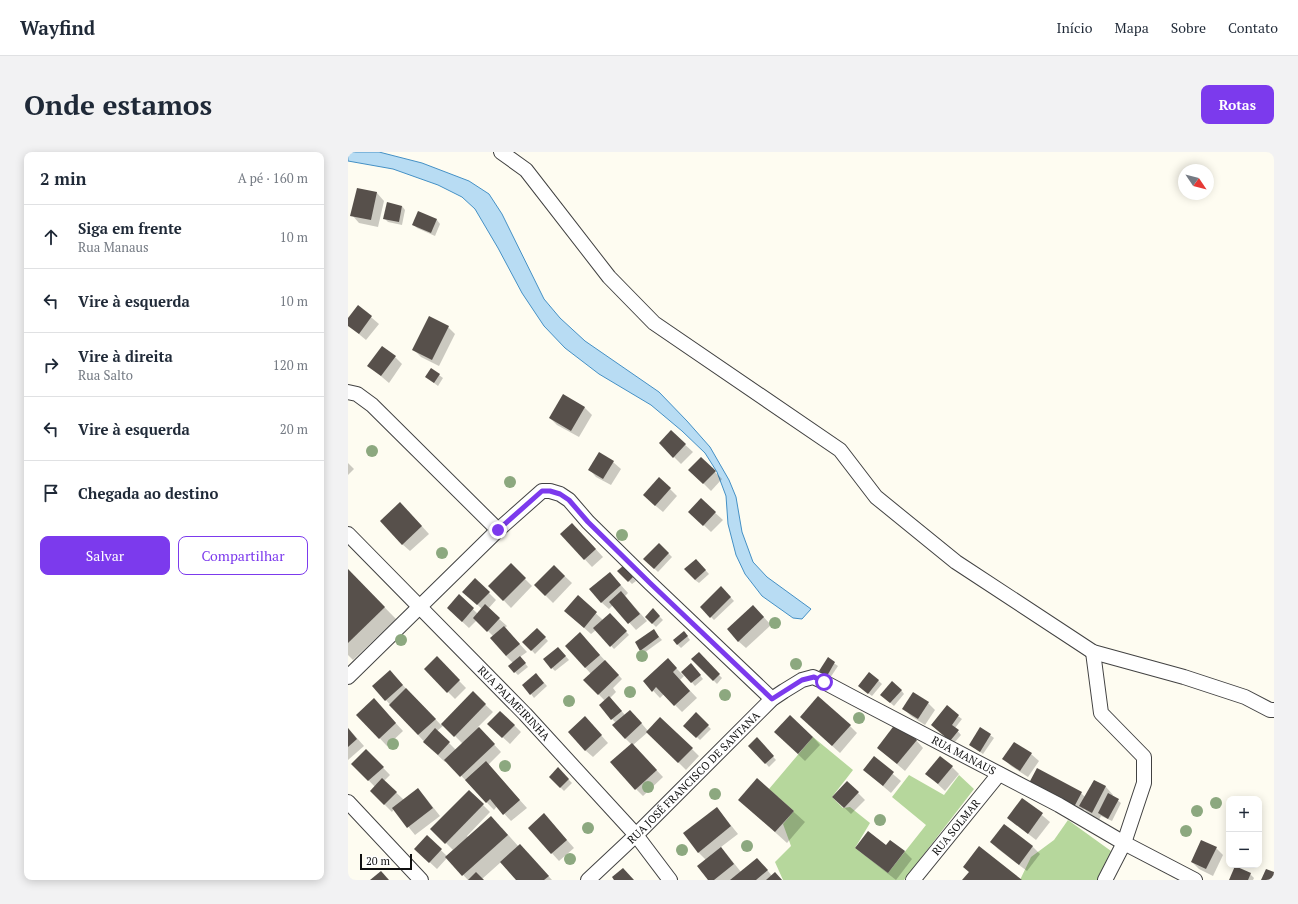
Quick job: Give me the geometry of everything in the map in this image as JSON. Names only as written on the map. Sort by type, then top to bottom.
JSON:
[{"type":"street","points":[[501,152],[526,170],[609,277],[654,323],[840,450],[876,497],[956,562],[1093,652],[1184,677],[1245,697],[1270,710],[1274,710]]},
{"type":"street","points":[[348,392],[357,394],[372,405],[498,530]]},
{"type":"street","points":[[348,677],[498,530],[542,491],[550,491],[560,494],[569,500],[588,522],[650,583],[772,699]]},
{"type":"street","name":"RUA PALMEIRINHA","points":[[348,534],[525,714],[636,835],[670,880]]},
{"type":"street","points":[[1093,652],[1101,714],[1144,757],[1144,783],[1124,843],[1105,880]]},
{"type":"street","name":"RUA MANAUS","points":[[802,680],[814,677],[824,682],[1058,805],[1124,843],[1195,880]]},
{"type":"street","name":"RUA JOSÉ FRANCISCO DE SANTANA","points":[[588,880],[636,835],[772,699],[802,680]]},
{"type":"street","name":"RUA SOLMAR","points":[[913,880],[999,774]]},
{"type":"street","points":[[348,802],[421,880]]},
{"type":"green space","points":[[813,737],[853,770],[832,797],[843,808],[850,807],[870,823],[855,848],[888,873],[926,825],[892,797],[909,775],[944,795],[959,775],[974,789],[904,880],[783,880],[775,862],[791,846],[783,824],[794,811],[769,789]]},
{"type":"green space","points":[[1068,820],[1111,851],[1097,880],[1020,880],[1031,857],[1054,840]]},
{"type":"water","points":[[348,152],[379,152],[422,163],[469,181],[489,194],[502,214],[544,299],[560,318],[585,341],[659,392],[710,447],[729,480],[736,497],[742,532],[753,562],[767,577],[811,609],[802,619],[793,618],[762,596],[745,574],[736,555],[728,524],[726,496],[717,472],[705,453],[651,405],[599,374],[565,348],[544,326],[522,293],[475,209],[462,197],[438,185],[393,169],[348,161]]},
{"type":"building","points":[[357,188],[377,192],[371,220],[350,216]]},
{"type":"building","points":[[387,202],[402,206],[399,222],[383,219]]},
{"type":"building","points":[[418,211],[437,219],[431,233],[412,225]]},
{"type":"building","points":[[358,305],[372,316],[359,334],[348,326],[348,318]]},
{"type":"building","points":[[429,316],[449,326],[432,360],[412,350]]},
{"type":"building","points":[[382,346],[396,356],[381,376],[367,366]]},
{"type":"building","points":[[431,368],[440,374],[434,383],[425,377]]},
{"type":"building","points":[[563,394],[585,407],[571,431],[549,418]]},
{"type":"building","points":[[671,430],[686,444],[673,458],[659,443]]},
{"type":"building","points":[[599,452],[614,461],[603,479],[588,470]]},
{"type":"building","points":[[701,457],[716,471],[703,484],[688,470]]},
{"type":"building","points":[[659,477],[671,488],[655,506],[643,495]]},
{"type":"building","points":[[701,498],[716,512],[703,526],[688,512]]},
{"type":"building","points":[[400,502],[422,526],[402,545],[380,521]]},
{"type":"building","points":[[572,523],[596,549],[584,560],[560,534]]},
{"type":"building","points":[[659,543],[669,553],[654,569],[643,559]]},
{"type":"building","points":[[696,559],[706,570],[695,580],[684,569]]},
{"type":"building","points":[[511,563],[526,578],[503,601],[488,586]]},
{"type":"building","points":[[554,565],[565,576],[545,596],[534,585]]},
{"type":"building","points":[[623,566],[633,577],[628,582],[617,571]]},
{"type":"building","points":[[348,569],[385,607],[348,643]]},
{"type":"building","points":[[610,572],[621,585],[601,603],[589,589]]},
{"type":"building","points":[[475,578],[490,592],[477,605],[462,592]]},
{"type":"building","points":[[721,586],[731,597],[710,618],[700,607]]},
{"type":"building","points":[[621,591],[640,614],[628,624],[609,602]]},
{"type":"building","points":[[459,594],[474,608],[462,622],[447,608]]},
{"type":"building","points":[[578,595],[597,612],[584,628],[564,611]]},
{"type":"building","points":[[485,604],[500,618],[487,632],[473,618]]},
{"type":"building","points":[[753,605],[764,617],[738,642],[727,629]]},
{"type":"building","points":[[653,608],[660,616],[652,624],[645,617]]},
{"type":"building","points":[[610,613],[627,631],[610,647],[593,628]]},
{"type":"building","points":[[504,626],[520,644],[506,656],[490,638]]},
{"type":"building","points":[[537,628],[546,637],[531,651],[522,642]]},
{"type":"building","points":[[654,629],[659,637],[640,651],[635,642]]},
{"type":"building","points":[[684,631],[688,636],[677,645],[673,640]]},
{"type":"building","points":[[580,632],[600,655],[585,668],[565,646]]},
{"type":"building","points":[[558,647],[566,656],[551,669],[543,659]]},
{"type":"building","points":[[699,652],[720,674],[713,681],[691,659]]},
{"type":"building","points":[[437,656],[460,680],[447,693],[424,669]]},
{"type":"building","points":[[520,656],[526,663],[514,673],[508,666]]},
{"type":"building","points":[[828,657],[835,662],[827,676],[819,671]]},
{"type":"building","points":[[668,658],[677,668],[673,672],[690,691],[674,706],[656,687],[652,692],[643,681]]},
{"type":"building","points":[[605,660],[619,675],[598,695],[583,680]]},
{"type":"building","points":[[691,663],[701,675],[691,683],[681,672]]},
{"type":"building","points":[[390,670],[403,685],[385,701],[372,686]]},
{"type":"building","points":[[869,672],[879,680],[868,694],[858,686]]},
{"type":"building","points":[[536,673],[544,683],[530,695],[522,685]]},
{"type":"building","points":[[892,681],[902,690],[890,703],[880,695]]},
{"type":"building","points":[[406,688],[436,719],[418,735],[389,705]]},
{"type":"building","points":[[473,691],[486,704],[454,737],[441,724]]},
{"type":"building","points":[[913,692],[929,702],[918,719],[902,709]]},
{"type":"building","points":[[609,696],[622,711],[611,720],[599,705]]},
{"type":"building","points":[[818,696],[851,725],[832,746],[800,717]]},
{"type":"building","points":[[374,698],[396,723],[379,739],[356,715]]},
{"type":"building","points":[[947,705],[959,715],[952,725],[959,730],[950,741],[931,725]]},
{"type":"building","points":[[630,710],[642,723],[625,739],[612,725]]},
{"type":"building","points":[[500,711],[515,725],[502,738],[487,724]]},
{"type":"building","points":[[696,712],[709,725],[696,738],[683,726]]},
{"type":"building","points":[[790,715],[813,737],[798,754],[774,732]]},
{"type":"building","points":[[585,716],[602,735],[585,751],[568,732]]},
{"type":"building","points":[[660,717],[693,748],[678,763],[646,732]]},
{"type":"building","points":[[896,723],[917,740],[897,764],[877,748]]},
{"type":"building","points":[[479,727],[495,744],[460,777],[444,760]]},
{"type":"building","points":[[980,727],[991,734],[980,752],[969,745]]},
{"type":"building","points":[[348,728],[357,739],[348,747]]},
{"type":"building","points":[[435,728],[450,742],[438,755],[423,742]]},
{"type":"building","points":[[757,737],[774,756],[765,764],[748,746]]},
{"type":"building","points":[[1014,742],[1032,753],[1020,771],[1002,759]]},
{"type":"building","points":[[632,743],[657,770],[635,790],[610,762]]},
{"type":"building","points":[[366,749],[384,767],[368,781],[351,764]]},
{"type":"building","points":[[874,756],[894,772],[883,786],[863,770]]},
{"type":"building","points":[[940,756],[953,766],[938,784],[925,774]]},
{"type":"building","points":[[486,761],[520,800],[503,815],[490,799],[486,803],[465,780]]},
{"type":"building","points":[[558,767],[569,779],[560,788],[549,777]]},
{"type":"building","points":[[1037,768],[1082,792],[1074,807],[1029,783]]},
{"type":"building","points":[[382,778],[397,792],[384,805],[370,791]]},
{"type":"building","points":[[757,778],[794,811],[775,832],[738,800]]},
{"type":"building","points":[[1094,780],[1106,786],[1092,813],[1079,806]]},
{"type":"building","points":[[847,781],[859,792],[844,808],[832,797]]},
{"type":"building","points":[[418,788],[433,808],[407,828],[392,808]]},
{"type":"building","points":[[469,790],[484,804],[445,844],[430,829]]},
{"type":"building","points":[[1108,793],[1119,799],[1108,819],[1098,813]]},
{"type":"building","points":[[1022,798],[1043,813],[1028,834],[1007,818]]},
{"type":"building","points":[[717,807],[731,826],[698,853],[683,833]]},
{"type":"building","points":[[544,813],[567,840],[551,854],[528,828]]},
{"type":"building","points":[[491,816],[508,835],[462,876],[445,857]]},
{"type":"building","points":[[1004,824],[1033,846],[1019,865],[990,842]]},
{"type":"building","points":[[868,831],[886,845],[890,840],[905,851],[888,873],[855,848]]},
{"type":"building","points":[[427,835],[442,849],[429,863],[414,849]]},
{"type":"building","points":[[1201,840],[1217,847],[1206,869],[1191,862]]},
{"type":"building","points":[[520,844],[549,876],[544,880],[516,880],[500,862]]},
{"type":"building","points":[[979,846],[1022,880],[962,880],[969,872],[963,867]]},
{"type":"building","points":[[721,847],[734,864],[714,880],[708,880],[697,866]]},
{"type":"building","points":[[757,858],[768,870],[756,880],[730,880]]},
{"type":"building","points":[[623,868],[634,880],[614,880],[612,877]]},
{"type":"building","points":[[1234,868],[1240,868],[1251,873],[1248,880],[1229,880]]},
{"type":"building","points":[[1266,869],[1274,872],[1274,880],[1261,880]]},
{"type":"building","points":[[381,871],[389,880],[370,880]]},
{"type":"building","points":[[476,872],[484,880],[468,880]]},
{"type":"building","points":[[775,872],[782,880],[766,880]]},
{"type":"route","points":[[498,530],[542,491],[550,491],[560,494],[569,500],[588,522],[650,583],[772,699],[802,680],[814,677],[824,682]]}]
